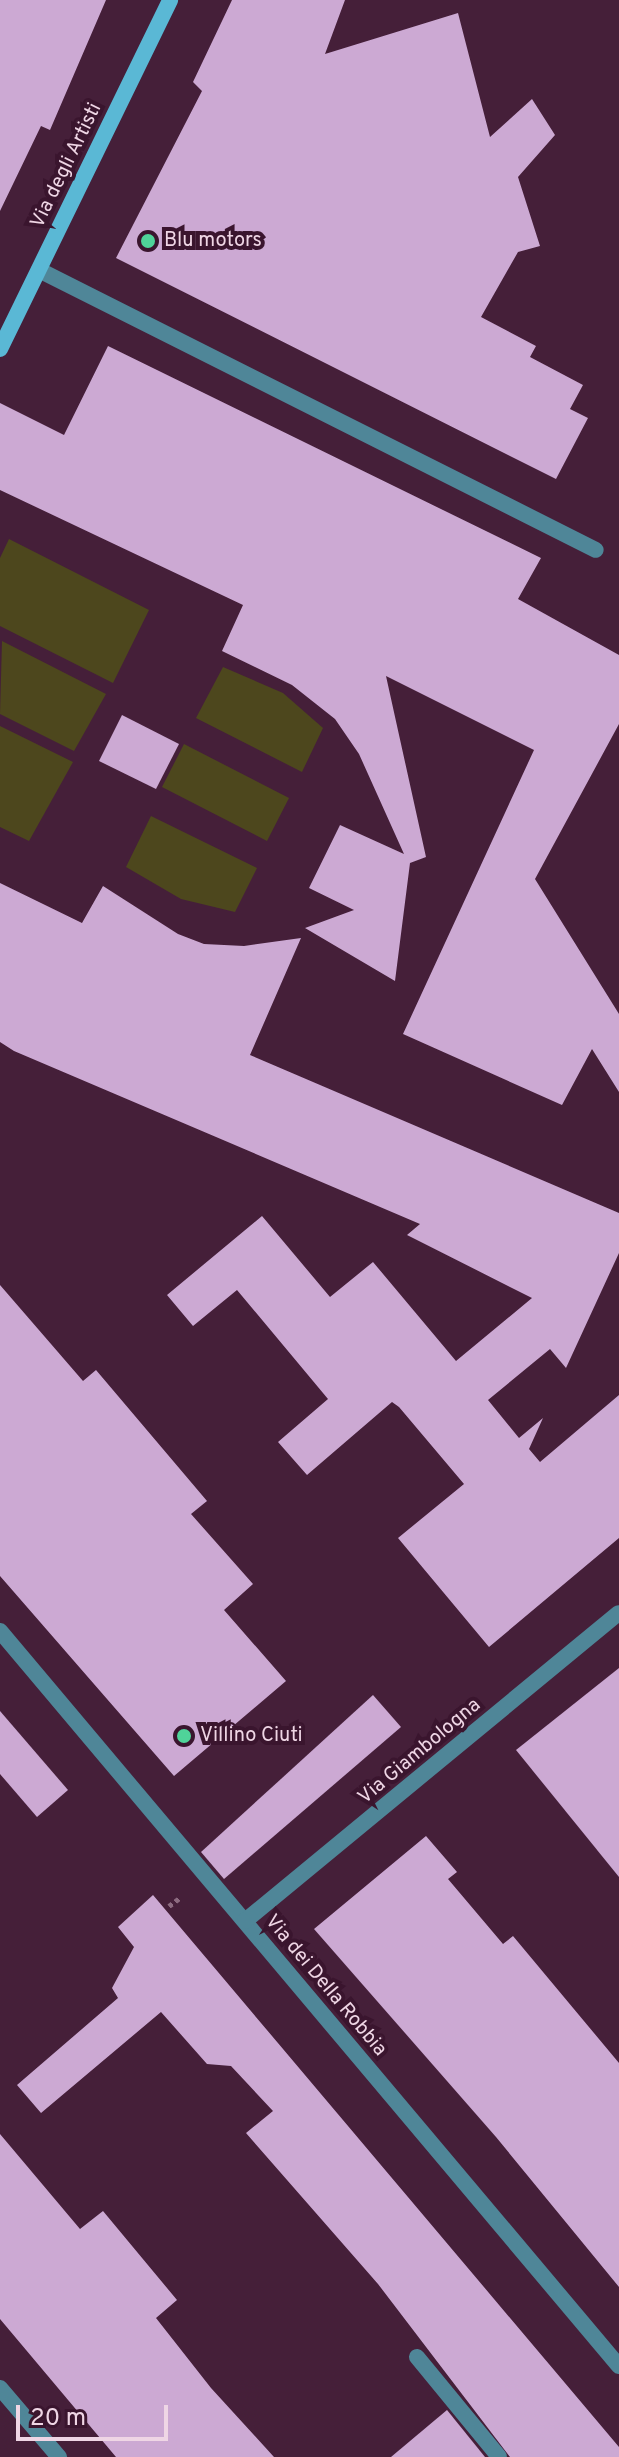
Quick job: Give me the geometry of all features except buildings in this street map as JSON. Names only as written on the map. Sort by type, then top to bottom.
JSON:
[{"type":"street","name":"Via degli Artisti","points":[[0,349],[170,0]]},
{"type":"street","points":[[39,270],[596,550]]},
{"type":"street","name":"Via Giambologna","points":[[245,1921],[619,1613]]},
{"type":"street","name":"Via dei Della Robbia","points":[[0,1631],[619,2366]]},
{"type":"street","points":[[417,2357],[499,2457]]},
{"type":"street","points":[[0,2388],[59,2457]]},
{"type":"shaded area","points":[[9,539],[149,610],[113,683],[0,626],[0,558]]},
{"type":"shaded area","points":[[2,641],[106,694],[74,751],[0,714]]},
{"type":"shaded area","points":[[223,667],[283,693],[323,728],[302,772],[196,718]]},
{"type":"shaded area","points":[[0,726],[73,762],[29,841],[0,827]]},
{"type":"shaded area","points":[[184,744],[289,798],[267,841],[162,787]]},
{"type":"shaded area","points":[[151,816],[257,868],[235,912],[181,899],[126,867]]},
{"type":"place","name":"Blu motors","points":[[148,241]]},
{"type":"place","name":"Villino Ciuti","points":[[184,1736]]}]
